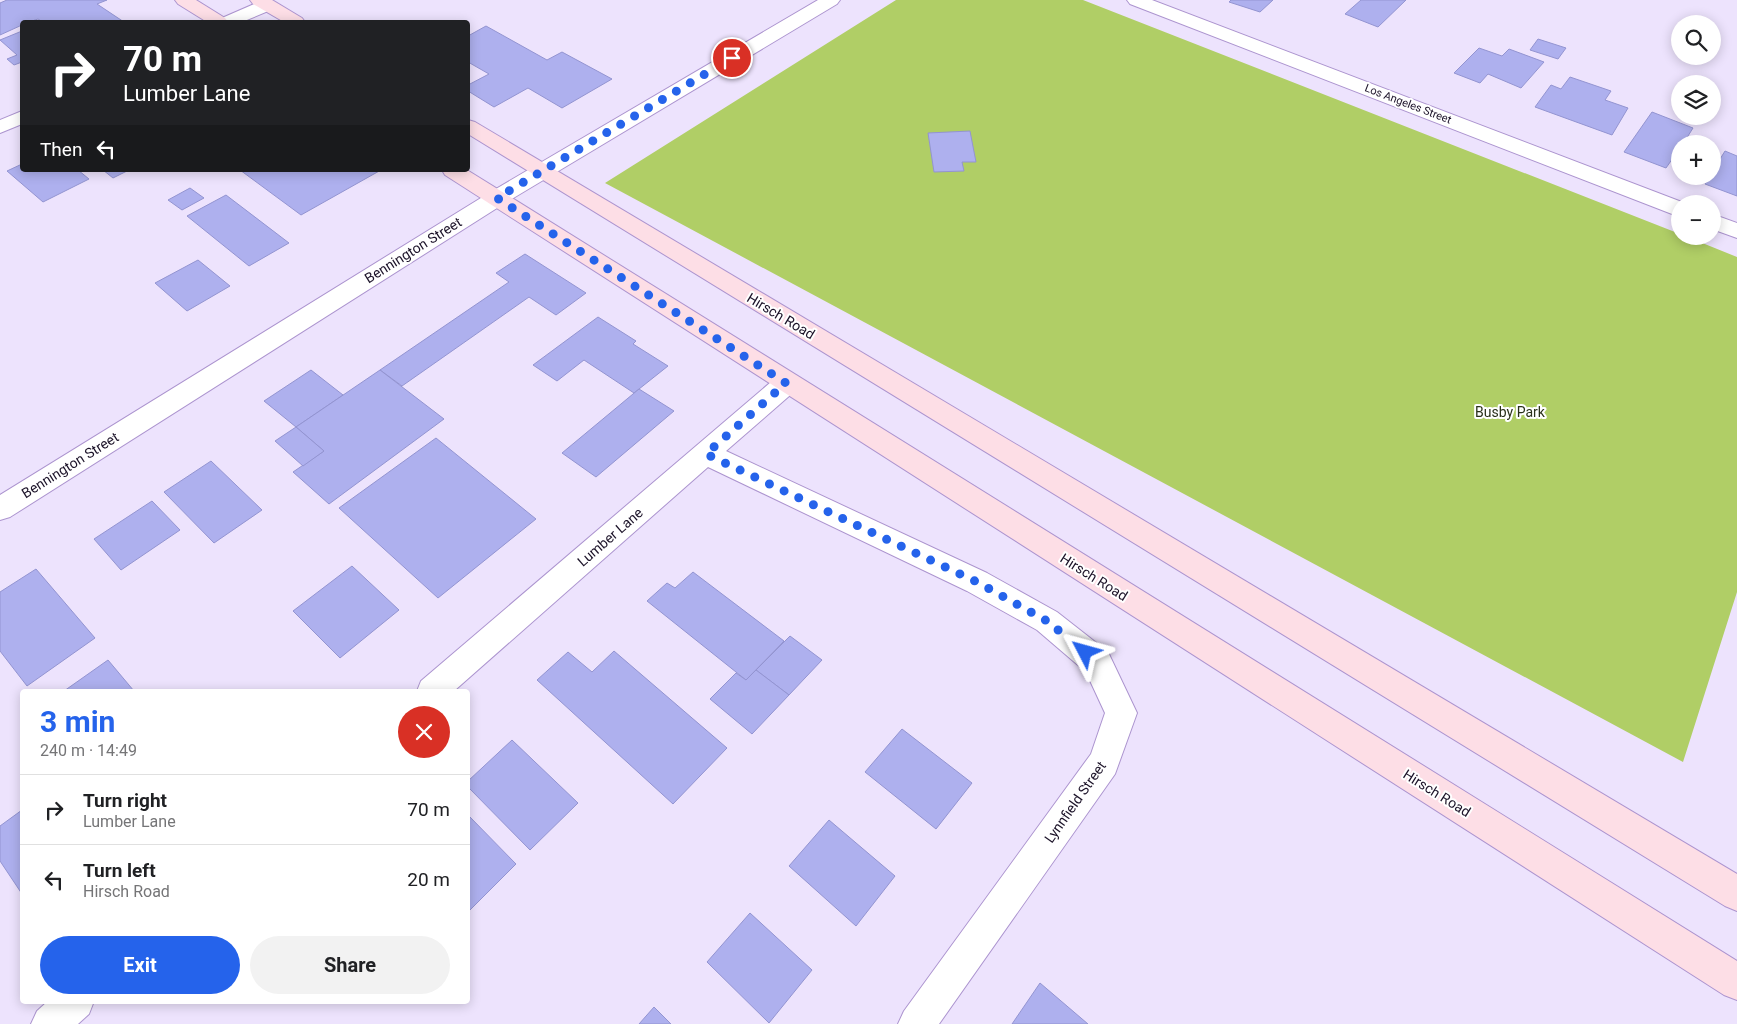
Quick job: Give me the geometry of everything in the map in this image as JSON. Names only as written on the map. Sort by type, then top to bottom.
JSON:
[{"type":"main road","points":[[184,0],[216,20]]},
{"type":"main road","points":[[263,3],[293,20]]},
{"type":"main road","name":"Hirsch Road","points":[[470,127],[1737,894]]},
{"type":"main road","name":"Hirsch Road","points":[[455,172],[786,383],[1737,982]]},
{"type":"street","name":"Bennington Street","points":[[0,509],[497,198],[831,0]]},
{"type":"street","name":"Los Angeles Street","points":[[1136,0],[1671,206]]},
{"type":"street","points":[[232,20],[263,3]]},
{"type":"street","points":[[0,127],[20,118]]},
{"type":"street","points":[[1721,225],[1737,231]]},
{"type":"street","name":"Lumber Lane","points":[[434,689],[786,383]]},
{"type":"street","name":"Lynnfield Street","points":[[706,454],[977,582],[1047,621],[1097,662],[1122,714],[1104,763],[917,1024]]},
{"type":"street","points":[[50,1024],[73,1004]]},
{"type":"green space","name":"Busby Park","points":[[896,0],[1083,0],[1671,230],[1671,245],[1707,245],[1737,257],[1737,592],[1683,762],[605,183]]},
{"type":"building","points":[[7,0],[107,0],[97,4],[121,20],[20,20],[20,26],[0,35],[0,3]]},
{"type":"building","points":[[1231,0],[1273,0],[1260,12],[1229,2]]},
{"type":"building","points":[[1361,0],[1406,0],[1378,27],[1345,14]]},
{"type":"building","points":[[486,26],[547,60],[562,52],[612,79],[562,108],[528,88],[494,107],[470,92],[470,84],[489,74],[470,63],[470,35]]},
{"type":"building","points":[[20,32],[20,63],[14,65],[7,59],[17,55],[0,40]]},
{"type":"building","points":[[1538,39],[1566,48],[1558,59],[1530,50]]},
{"type":"building","points":[[1479,48],[1502,56],[1509,49],[1544,62],[1521,88],[1488,74],[1480,83],[1454,73]]},
{"type":"building","points":[[1570,77],[1611,91],[1605,100],[1628,108],[1612,135],[1535,107],[1551,85],[1561,89]]},
{"type":"building","points":[[1652,112],[1671,119],[1671,125],[1685,125],[1693,128],[1689,135],[1671,135],[1671,161],[1666,168],[1624,152]]},
{"type":"building","points":[[970,131],[976,162],[962,162],[964,171],[934,172],[928,133]]},
{"type":"building","points":[[1725,151],[1737,156],[1737,196],[1708,185],[1721,185],[1721,157]]},
{"type":"building","points":[[20,165],[20,172],[80,172],[89,179],[43,202],[7,171]]},
{"type":"building","points":[[106,172],[125,172],[113,178]]},
{"type":"building","points":[[243,172],[377,172],[301,215]]},
{"type":"building","points":[[190,188],[204,198],[182,210],[168,200]]},
{"type":"building","points":[[226,195],[289,243],[249,266],[187,216]]},
{"type":"building","points":[[525,254],[586,293],[556,315],[529,297],[402,386],[380,370],[509,282],[496,273]]},
{"type":"building","points":[[198,260],[230,286],[187,311],[155,283]]},
{"type":"building","points":[[598,317],[636,341],[633,344],[668,366],[634,393],[584,360],[557,381],[533,365]]},
{"type":"building","points":[[311,370],[343,395],[296,427],[264,401]]},
{"type":"building","points":[[380,370],[444,419],[329,504],[293,472],[324,451],[296,427]]},
{"type":"building","points":[[639,389],[674,411],[596,477],[562,453]]},
{"type":"building","points":[[296,427],[324,451],[303,466],[275,441]]},
{"type":"building","points":[[436,438],[536,519],[438,598],[339,508]]},
{"type":"building","points":[[211,461],[262,510],[214,543],[164,492]]},
{"type":"building","points":[[152,501],[180,530],[121,570],[94,539]]},
{"type":"building","points":[[352,566],[399,610],[340,658],[293,611]]},
{"type":"building","points":[[36,569],[95,638],[27,686],[0,651],[0,592]]},
{"type":"building","points":[[693,572],[784,641],[746,680],[647,601],[667,583],[675,588]]},
{"type":"building","points":[[790,636],[822,660],[789,695],[756,670]]},
{"type":"building","points":[[614,651],[727,748],[673,804],[537,680],[568,652],[592,672]]},
{"type":"building","points":[[108,660],[132,689],[67,689]]},
{"type":"building","points":[[756,670],[789,695],[752,734],[710,699],[736,673],[746,680]]},
{"type":"building","points":[[902,729],[972,783],[936,829],[865,772]]},
{"type":"building","points":[[512,740],[578,803],[530,850],[470,789],[470,779]]},
{"type":"building","points":[[20,811],[20,891],[0,861],[0,826]]},
{"type":"building","points":[[470,817],[516,864],[470,910]]},
{"type":"building","points":[[829,820],[895,876],[856,926],[789,866]]},
{"type":"building","points":[[750,913],[812,970],[769,1023],[707,962]]},
{"type":"building","points":[[1040,983],[1088,1024],[1012,1024]]},
{"type":"building","points":[[654,1007],[671,1024],[639,1024]]},
{"type":"route","points":[[732,58],[497,198],[786,383],[706,454],[977,582],[1047,621],[1085,652]]}]
